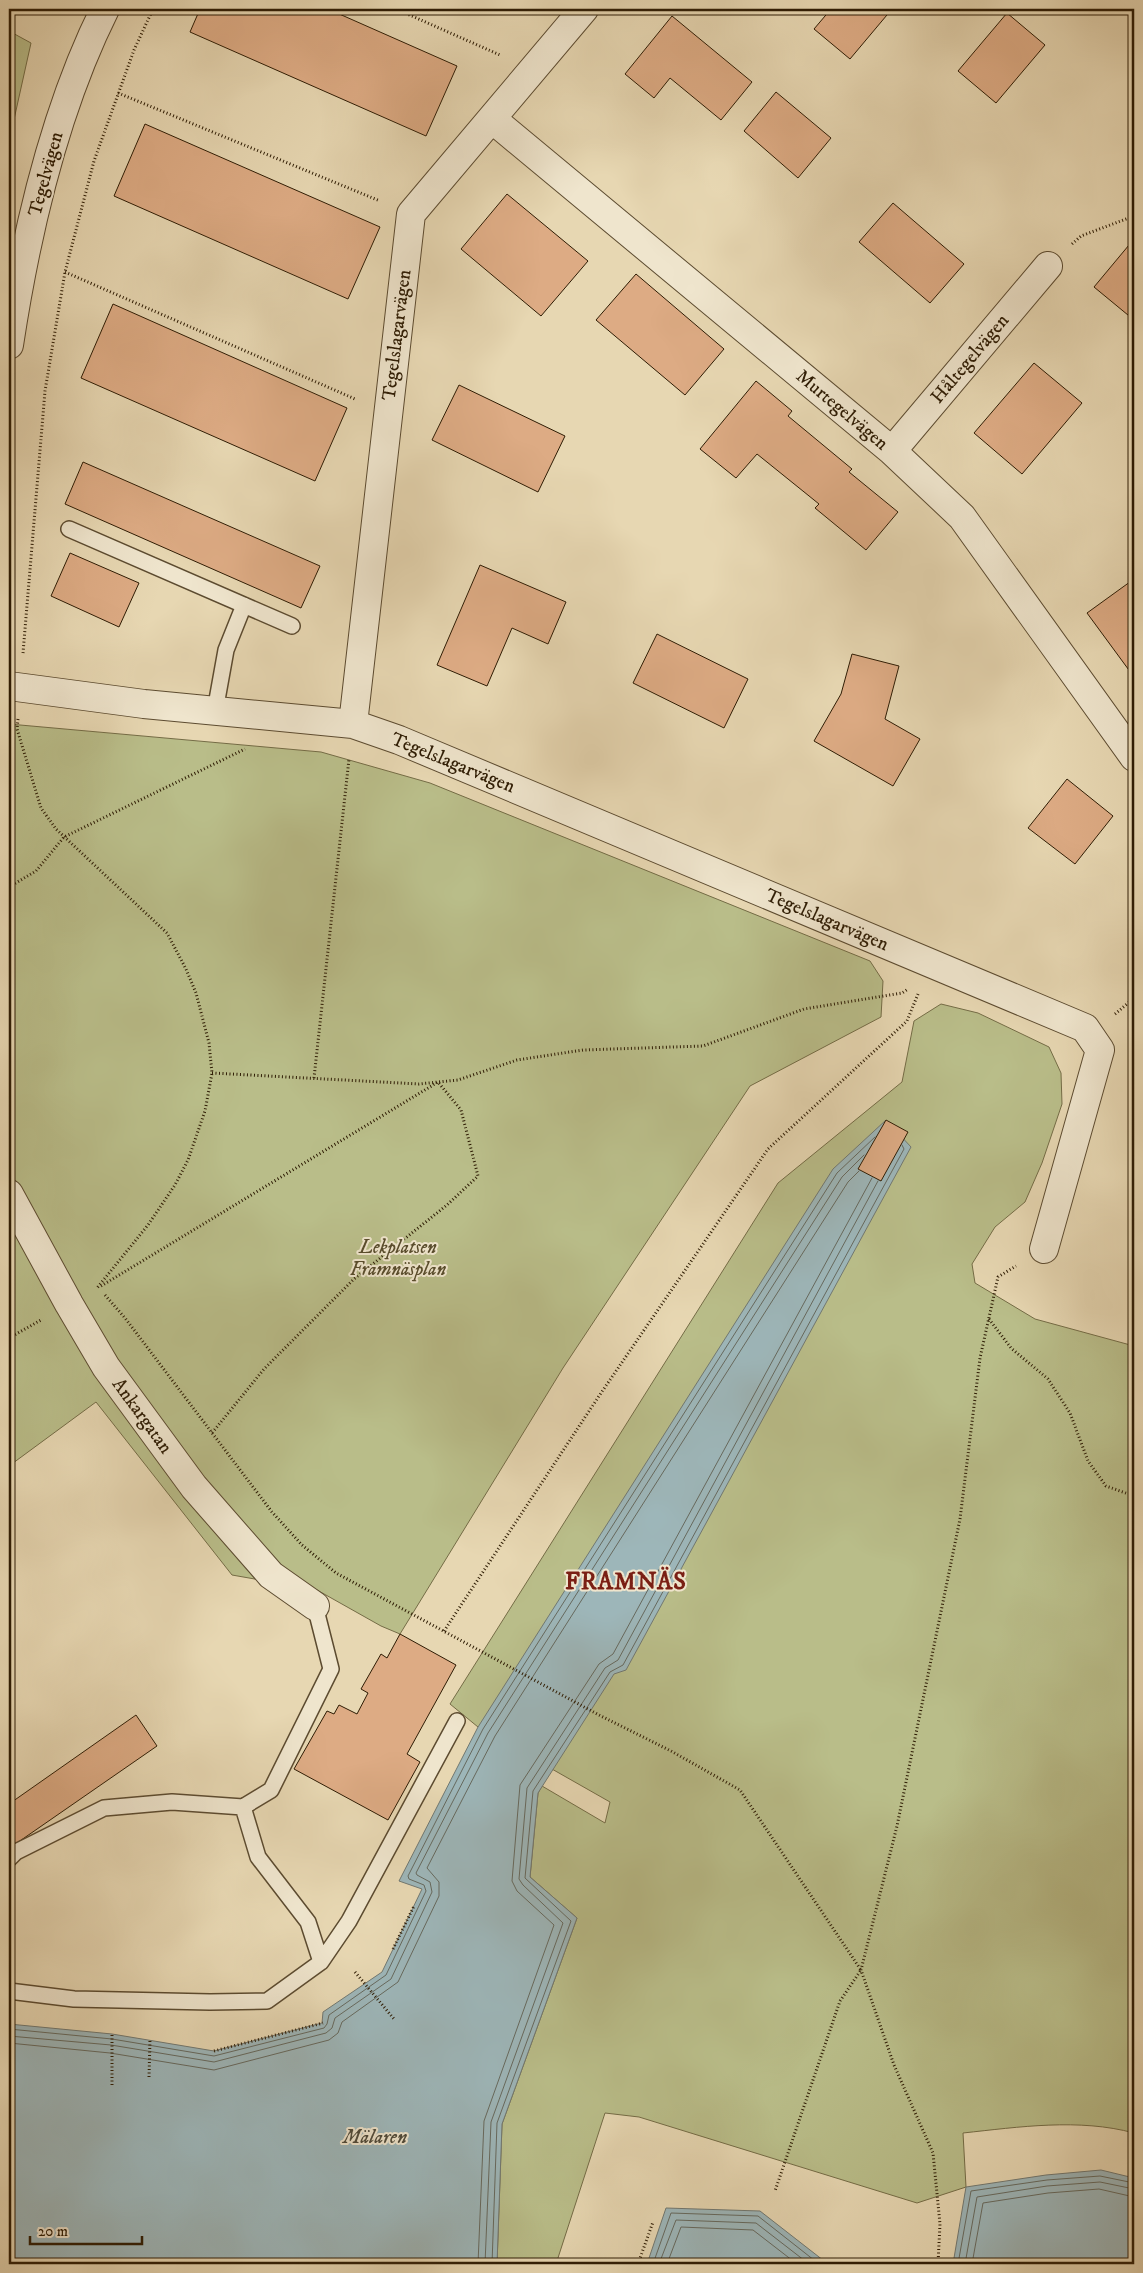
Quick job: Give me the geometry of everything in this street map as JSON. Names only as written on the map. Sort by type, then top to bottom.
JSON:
[{"type":"street","name":"Tegelvägen","points":[[9,345],[17,293],[34,216],[60,123],[105,9]]},
{"type":"street","points":[[411,214],[584,9]]},
{"type":"street","name":"Murtegelvägen","points":[[492,119],[892,451],[962,517],[1134,757]]},
{"type":"street","name":"Tegelslagarvägen","points":[[353,724],[411,214]]},
{"type":"street","name":"Håltegelvägen","points":[[892,451],[1048,266]]},
{"type":"street","name":"Tegelslagarvägen","points":[[9,686],[144,704],[353,724],[399,740],[1085,1028],[1100,1050],[1044,1249]]},
{"type":"street","name":"Ankargatan","points":[[9,1194],[106,1367],[194,1487],[271,1575],[315,1606]]},
{"type":"lane","points":[[69,529],[292,626]]},
{"type":"lane","points":[[214,711],[226,650],[244,605]]},
{"type":"lane","points":[[9,1859],[16,1852],[104,1808],[172,1802],[243,1807],[271,1790],[331,1669],[315,1606]]},
{"type":"lane","points":[[9,1991],[74,1999],[210,2002],[267,2001],[322,1962],[349,1921],[457,1721]]},
{"type":"lane","points":[[243,1807],[258,1857],[308,1922],[322,1962]]},
{"type":"path","points":[[396,9],[533,70]]},
{"type":"path","points":[[118,93],[411,214]]},
{"type":"path","points":[[1048,266],[1081,236],[1134,216]]},
{"type":"path","points":[[65,272],[388,413]]},
{"type":"path","points":[[314,1078],[353,724]]},
{"type":"path","points":[[9,887],[36,871],[64,837],[252,745]]},
{"type":"path","points":[[97,1288],[148,1225],[175,1185],[198,1136],[212,1073],[419,1084],[458,1080],[517,1060],[583,1050],[703,1046],[804,1009],[902,993],[921,981],[930,963]]},
{"type":"path","points":[[444,1632],[601,1393],[768,1149],[907,1021],[930,963]]},
{"type":"path","points":[[97,1288],[438,1082]]},
{"type":"path","points":[[212,1433],[264,1369],[354,1279],[447,1206],[478,1176],[460,1110],[438,1082]]},
{"type":"path","points":[[775,2191],[840,2001],[861,1970],[897,1826],[960,1519],[980,1358],[998,1276],[1044,1249]]},
{"type":"path","points":[[97,1288],[125,1318],[272,1512],[302,1545],[336,1573],[599,1715],[671,1751],[740,1790],[861,1970],[894,2065],[933,2153],[940,2224],[938,2264]]},
{"type":"path","points":[[989,1319],[1011,1348],[1048,1379],[1070,1413],[1088,1461],[1106,1486],[1134,1496]]},
{"type":"path","points":[[393,1949],[414,1906]]},
{"type":"path","points":[[355,1972],[394,2019]]},
{"type":"path","points":[[214,2051],[323,2023]]},
{"type":"path","points":[[112,2034],[112,2086]]},
{"type":"path","points":[[149,2077],[150,2040]]},
{"type":"path","points":[[638,2264],[653,2222]]},
{"type":"green space","points":[[9,31],[31,43],[9,142]]},
{"type":"green space","name":"Lekplatsen Framnäsplan","points":[[9,724],[321,752],[430,783],[870,961],[883,981],[881,1017],[750,1086],[563,1368],[400,1634],[381,1626],[317,1590],[232,1575],[96,1402],[9,1466],[9,1270],[12,1267],[9,1261]]},
{"type":"green space","points":[[941,1004],[978,1013],[1049,1047],[1061,1073],[1062,1104],[1042,1163],[1025,1202],[995,1227],[972,1264],[975,1283],[1035,1319],[1134,1346],[1134,2133],[1092,2126],[1049,2125],[963,2133],[966,2187],[917,2203],[639,2117],[605,2113],[556,2264],[497,2264],[502,2124],[577,1918],[530,1877],[538,1793],[542,1786],[605,1823],[610,1802],[478,1727],[450,1704],[778,1183],[902,1082],[914,1021]]},
{"type":"water","name":"Mälaren","points":[[886,1120],[911,1147],[626,1670],[614,1674],[538,1793],[530,1877],[577,1918],[502,2124],[497,2264],[9,2264],[9,2024],[112,2034],[214,2051],[322,2023],[323,2012],[382,1972],[422,1889],[399,1881],[478,1727],[833,1169]]},
{"type":"water","points":[[1101,2170],[1134,2178],[1134,2264],[953,2264],[966,2187],[1046,2175]]},
{"type":"water","points":[[666,2208],[760,2211],[828,2264],[647,2264]]},
{"type":"building","points":[[200,9],[328,9],[457,66],[426,136],[190,32]]},
{"type":"building","points":[[831,9],[892,9],[850,59],[814,29]]},
{"type":"building","points":[[1007,13],[1045,45],[996,103],[958,71]]},
{"type":"building","points":[[672,16],[752,82],[721,120],[670,78],[654,98],[625,74]]},
{"type":"building","points":[[776,92],[831,138],[798,178],[744,131]]},
{"type":"building","points":[[145,124],[380,227],[348,299],[114,196]]},
{"type":"building","points":[[507,194],[588,261],[541,316],[461,249]]},
{"type":"building","points":[[893,203],[964,264],[930,303],[859,242]]},
{"type":"building","points":[[1129,245],[1134,250],[1134,320],[1094,287]]},
{"type":"building","points":[[636,274],[724,349],[685,395],[596,320]]},
{"type":"building","points":[[113,304],[347,408],[315,481],[81,378]]},
{"type":"building","points":[[1034,363],[1082,403],[1022,474],[974,433]]},
{"type":"building","points":[[756,381],[792,411],[788,416],[852,469],[849,472],[898,512],[866,550],[815,508],[819,504],[757,454],[736,478],[700,449]]},
{"type":"building","points":[[459,385],[565,436],[538,492],[432,440]]},
{"type":"building","points":[[83,462],[320,566],[301,608],[65,504]]},
{"type":"building","points":[[70,553],[139,583],[119,627],[51,596]]},
{"type":"building","points":[[480,565],[566,602],[548,644],[512,628],[487,686],[437,665]]},
{"type":"building","points":[[1134,579],[1134,677],[1087,613]]},
{"type":"building","points":[[657,634],[748,679],[724,728],[633,683]]},
{"type":"building","points":[[852,654],[899,666],[885,719],[920,739],[893,786],[814,741],[841,694]]},
{"type":"building","points":[[1067,779],[1113,816],[1075,864],[1028,828]]},
{"type":"building","points":[[886,1120],[908,1132],[881,1181],[858,1169]]},
{"type":"building","points":[[400,1634],[456,1665],[407,1754],[420,1762],[388,1820],[294,1769],[327,1711],[334,1714],[339,1705],[357,1714],[368,1693],[361,1689],[381,1654],[387,1658]]},
{"type":"building","points":[[136,1715],[157,1746],[14,1845],[9,1837],[9,1804]]},
{"type":"district","name":"FRAMNÄS","points":[[626,1582]]}]
